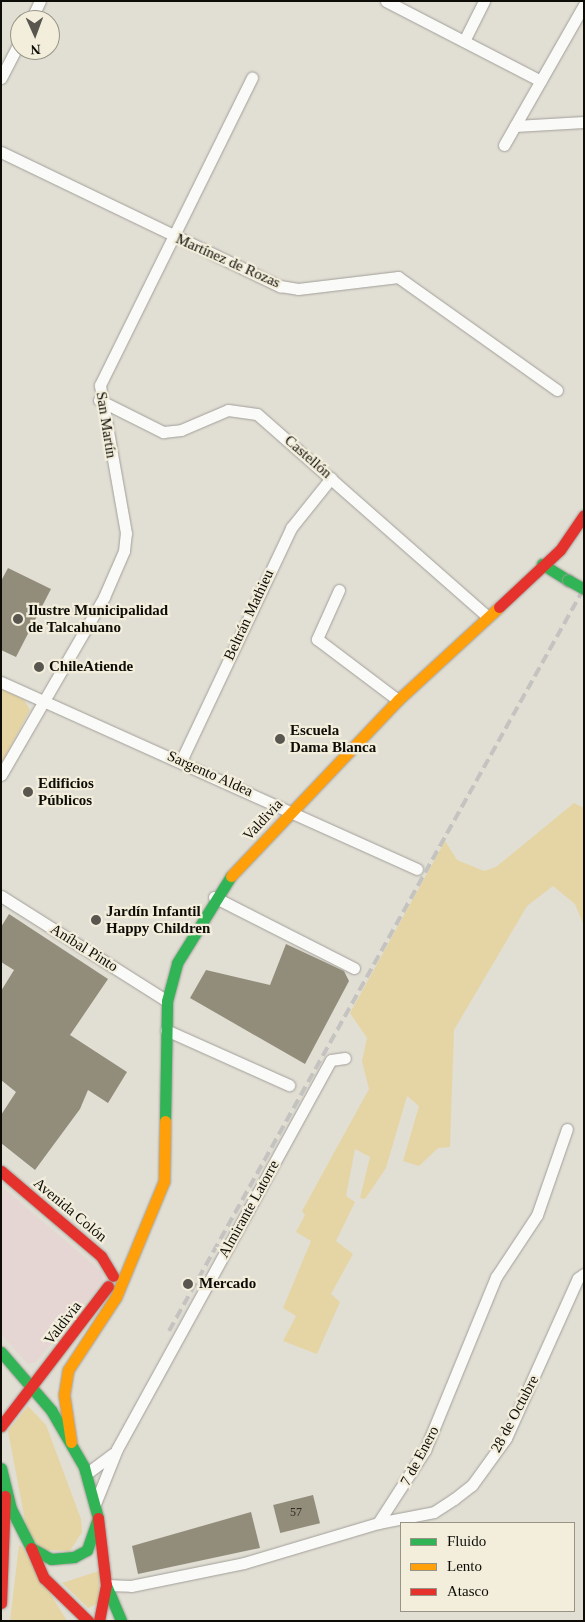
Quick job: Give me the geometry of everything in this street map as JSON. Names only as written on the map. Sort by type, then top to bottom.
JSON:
[{"type":"main road","name":"Valdivia","points":[[71,1442],[66,1378],[119,1290],[141,1234],[161,1194],[166,1169],[167,1001],[177,963],[214,897],[292,811],[398,700],[486,615],[565,544],[584,515]]},
{"type":"main road","points":[[542,564],[584,589]]},
{"type":"main road","name":"Avenida Colón","points":[[1,1171],[101,1256],[119,1290]]},
{"type":"main road","name":"Valdivia","points":[[1,1426],[102,1298],[113,1276],[141,1234]]},
{"type":"main road","points":[[1,1352],[32,1387],[71,1442],[86,1474],[98,1518],[106,1585],[121,1621]]},
{"type":"main road","points":[[1,1468],[16,1521],[31,1548],[44,1578],[74,1621]]},
{"type":"main road","points":[[1,1603],[5,1485]]},
{"type":"main road","points":[[31,1548],[44,1558],[74,1557],[92,1543],[98,1518]]},
{"type":"main road","points":[[44,1578],[88,1621]]},
{"type":"main road","points":[[99,1621],[106,1585]]},
{"type":"street","points":[[386,1],[541,81]]},
{"type":"street","points":[[464,41],[484,1]]},
{"type":"street","points":[[504,146],[584,5]]},
{"type":"street","points":[[1,78],[10,60]]},
{"type":"street","name":"San Martín","points":[[1,775],[107,592],[126,542],[99,400],[101,380],[252,78]]},
{"type":"street","points":[[515,126],[584,122]]},
{"type":"street","name":"Martínez de Rozas","points":[[1,152],[172,236],[290,288],[398,278],[556,390]]},
{"type":"street","name":"Castellón","points":[[99,400],[163,432],[181,430],[228,410],[251,411],[331,478],[486,615]]},
{"type":"street","name":"Beltrán Mathieu","points":[[181,761],[291,528],[331,478]]},
{"type":"street","points":[[338,590],[318,641],[398,700]]},
{"type":"street","name":"Sargento Aldea","points":[[1,682],[181,761],[417,869]]},
{"type":"street","name":"Aníbal Pinto","points":[[1,896],[167,1001]]},
{"type":"street","points":[[214,897],[354,968]]},
{"type":"street","points":[[166,1030],[289,1085]]},
{"type":"street","name":"Almirante Latorre","points":[[95,1504],[117,1449],[331,1060],[345,1058]]},
{"type":"street","name":"7 de Enero","points":[[378,1523],[425,1450],[496,1277],[537,1215],[567,1129]]},
{"type":"street","name":"28 de Octubre","points":[[378,1523],[434,1512],[472,1485],[506,1438],[578,1278],[584,1274]]},
{"type":"street","name":"Almirante Latorre","points":[[86,1474],[117,1449]]},
{"type":"street","points":[[106,1585],[131,1586],[244,1563],[378,1523]]},
{"type":"shaded area","points":[[1,689],[24,700],[30,710],[1,764]]},
{"type":"shaded area","points":[[574,803],[584,808],[584,926],[575,904],[553,886],[527,906],[454,1030],[450,1147],[438,1148],[419,1166],[403,1161],[419,1106],[407,1096],[386,1168],[365,1199],[360,1198],[370,1157],[355,1149],[346,1196],[355,1202],[336,1241],[353,1254],[331,1294],[340,1302],[317,1354],[283,1341],[296,1316],[283,1308],[311,1241],[296,1232],[305,1215],[302,1211],[369,1089],[362,1061],[367,1038],[350,1013],[445,841],[457,860],[484,871],[496,867]]},
{"type":"shaded area","points":[[1,1186],[102,1272],[103,1281],[36,1362],[28,1364],[1,1334]]},
{"type":"shaded area","points":[[28,1406],[46,1425],[81,1519],[82,1532],[70,1551],[41,1550],[27,1531],[8,1431]]},
{"type":"shaded area","points":[[19,1545],[22,1547],[67,1621],[10,1621]]},
{"type":"shaded area","points":[[99,1571],[99,1603],[88,1608],[62,1583]]},
{"type":"building","name":"Ilustre Municipalidad de Talcahuano","points":[[8,568],[51,589],[16,657],[1,650],[1,581]]},
{"type":"building","points":[[9,914],[108,979],[70,1035],[127,1072],[108,1103],[88,1090],[80,1109],[35,1170],[1,1143],[1,1115],[16,1092],[1,1080],[1,991],[14,970],[1,962],[1,927]]},
{"type":"building","points":[[286,944],[344,971],[349,981],[305,1064],[190,998],[206,970],[270,985]]},
{"type":"building","points":[[313,1495],[320,1523],[280,1533],[273,1505]]},
{"type":"building","points":[[251,1512],[260,1548],[138,1574],[132,1546]]},
{"type":"railway","points":[[169,1331],[584,588]]},
{"type":"traffic: fast","points":[[542,564],[568,580]]},
{"type":"traffic: fast","points":[[568,580],[584,589]]},
{"type":"traffic: fast","points":[[165,1121],[167,1001],[177,963],[231,876]]},
{"type":"traffic: fast","points":[[1,1352],[51,1410],[84,1467],[98,1518],[87,1550],[74,1557],[51,1559],[31,1548],[11,1509],[1,1468]]},
{"type":"traffic: fast","points":[[106,1585],[121,1621]]},
{"type":"traffic: slow","points":[[231,876],[398,700],[499,607]]},
{"type":"traffic: slow","points":[[71,1442],[64,1395],[68,1370],[116,1297],[164,1181],[165,1121]]},
{"type":"traffic: jam","points":[[499,607],[560,550],[584,515]]},
{"type":"traffic: jam","points":[[1,1171],[101,1256],[113,1276]]},
{"type":"traffic: jam","points":[[1,1426],[108,1286]]},
{"type":"traffic: jam","points":[[1,1603],[5,1496]]},
{"type":"traffic: jam","points":[[98,1518],[106,1585],[99,1621]]},
{"type":"traffic: jam","points":[[31,1548],[44,1578],[88,1621]]},
{"type":"place","name":"Ilustre Municipalidad de Talcahuano","points":[[18,619]]},
{"type":"place","name":"ChileAtiende","points":[[39,667]]},
{"type":"place","name":"Escuela Dama Blanca","points":[[280,739]]},
{"type":"place","name":"Edificios Públicos","points":[[28,792]]},
{"type":"place","name":"Jardín Infantil Happy Children","points":[[96,920]]},
{"type":"place","name":"Mercado","points":[[188,1284]]}]
